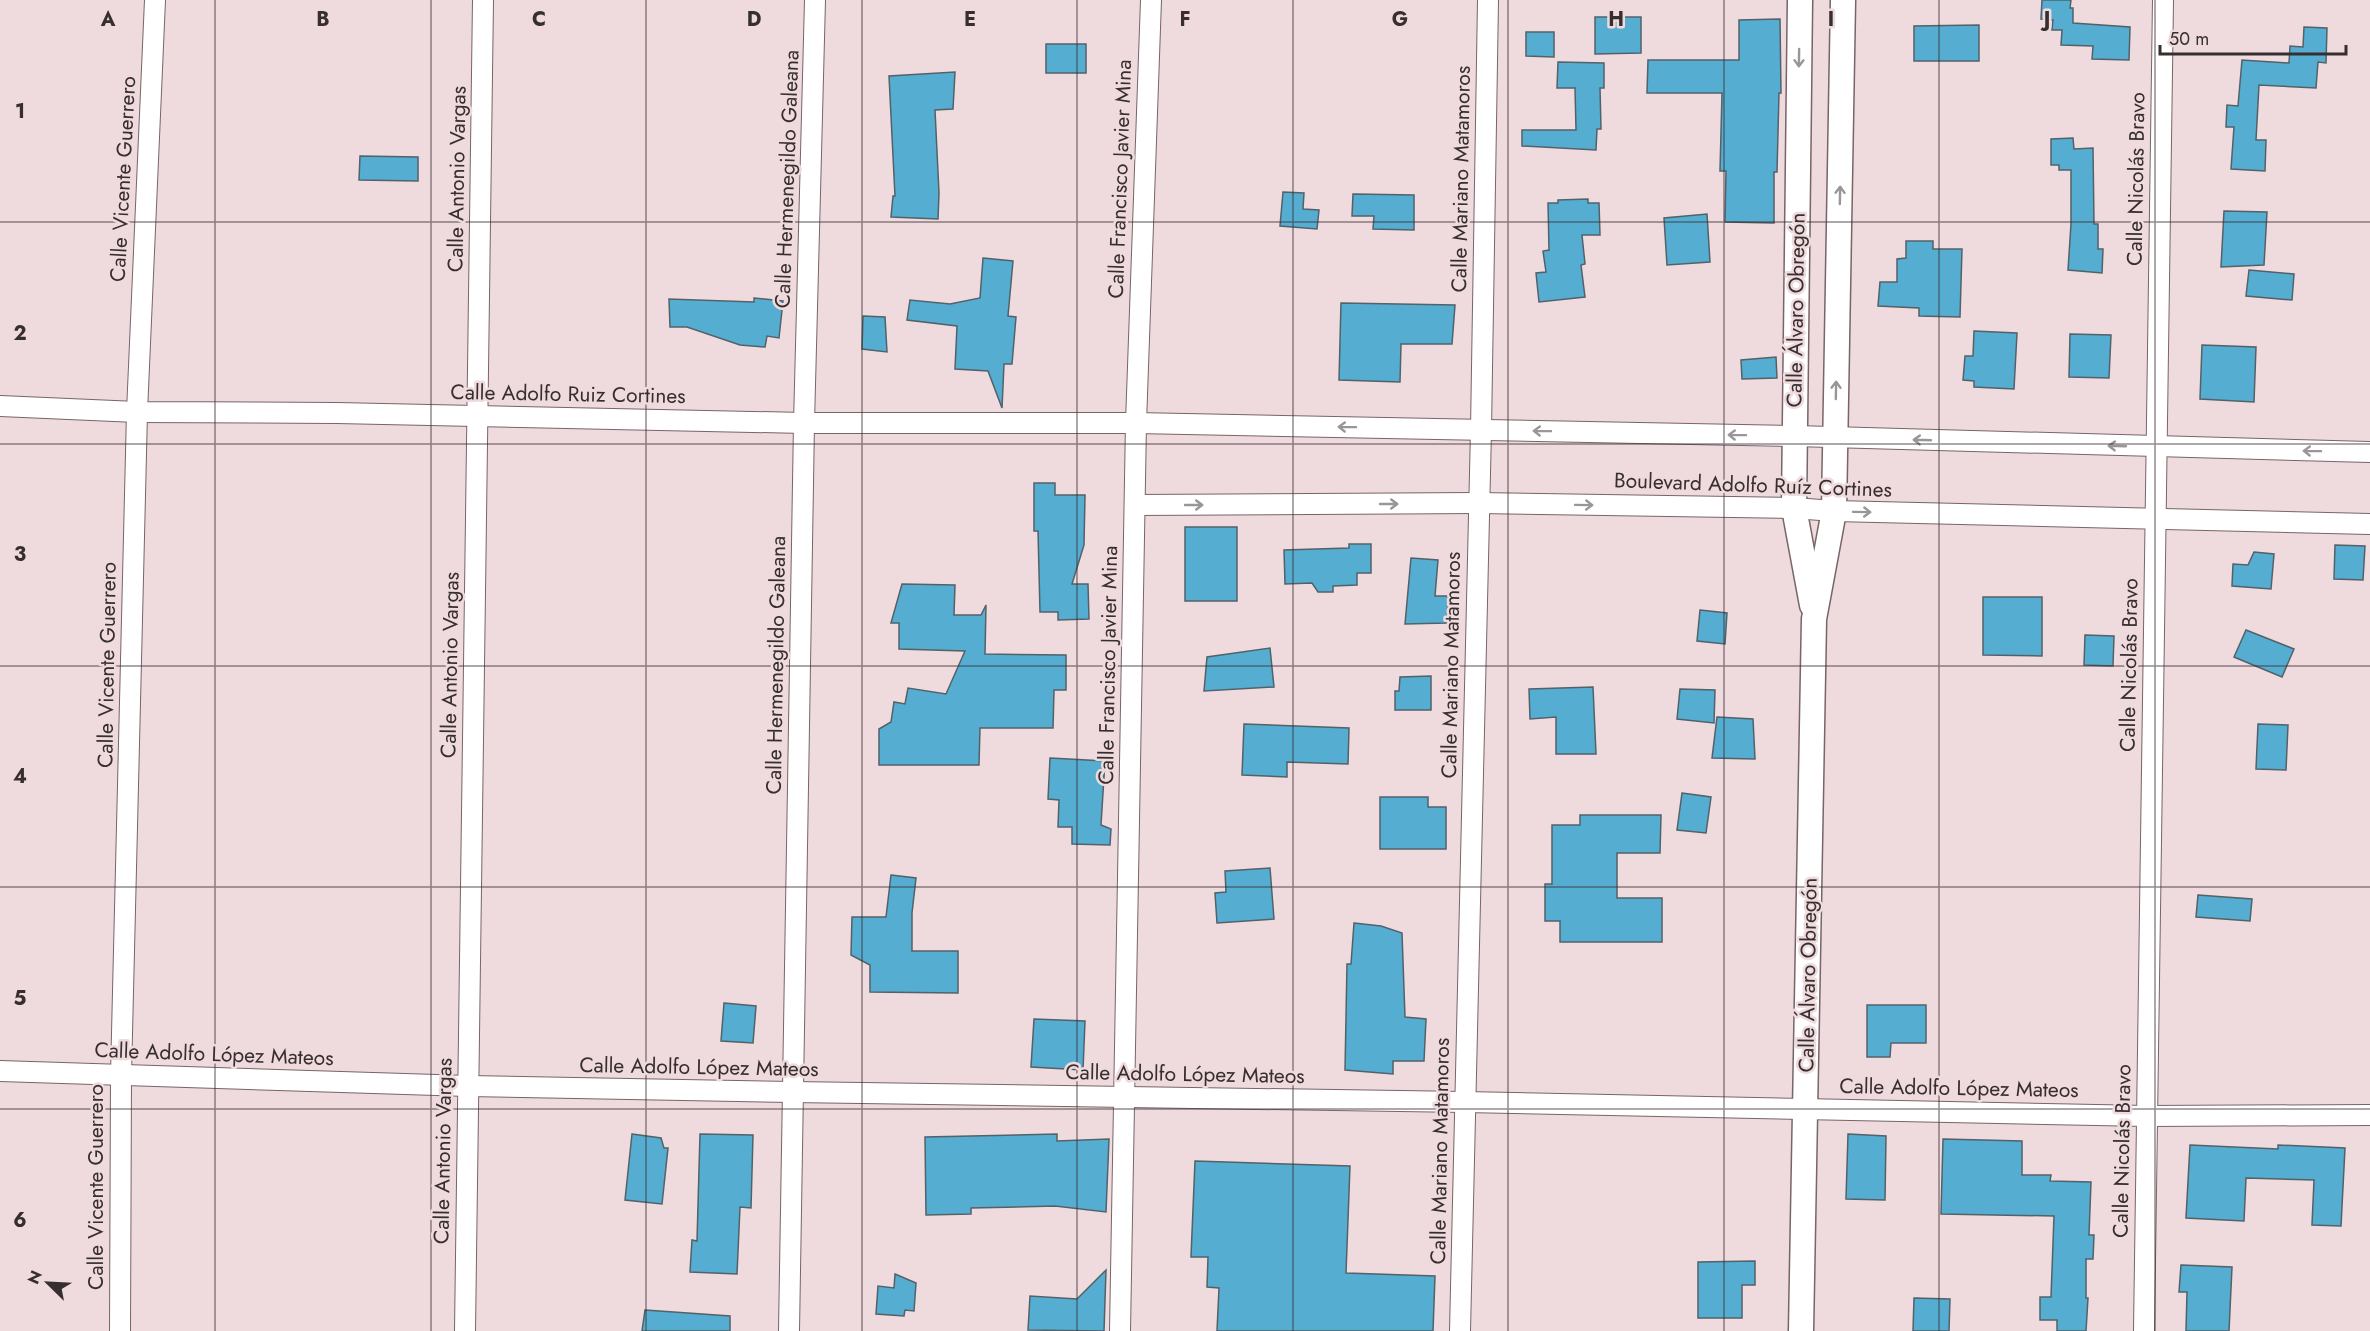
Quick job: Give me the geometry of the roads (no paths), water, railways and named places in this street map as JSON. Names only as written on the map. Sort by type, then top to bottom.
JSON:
[{"type":"street","name":"Calle Vicente Guerrero","points":[[120,1331],[121,1075],[137,412],[155,0]]},
{"type":"street","name":"Calle Antonio Vargas","points":[[465,1331],[483,0]]},
{"type":"street","name":"Calle Hermenegildo Galeana","points":[[789,1331],[804,423],[815,0]]},
{"type":"street","name":"Calle Francisco Javier Mina","points":[[1120,1331],[1136,423],[1151,0]]},
{"type":"street","name":"Calle Mariano Matamoros","points":[[1460,1331],[1481,430],[1488,0]]},
{"type":"street","name":"Calle Álvaro Obregón","points":[[1800,0],[1794,508],[1814,619]]},
{"type":"street","name":"Calle Álvaro Obregón","points":[[1801,1331],[1814,619],[1834,511],[1843,0]]},
{"type":"street","name":"Calle Nicolás Bravo","points":[[2144,1331],[2163,0]]},
{"type":"street","name":"Calle Adolfo Ruiz Cortines","points":[[0,406],[137,412],[337,413],[804,423],[1136,423],[1795,436]]},
{"type":"street","points":[[1795,436],[2156,448],[2370,452]]},
{"type":"street","name":"Boulevard Adolfo Ruíz Cortines","points":[[1135,506],[1478,503],[1794,508],[1834,511],[2370,525]]},
{"type":"street","name":"Calle Adolfo López Mateos","points":[[0,1071],[468,1086],[1465,1102],[2147,1116],[2370,1115]]}]
